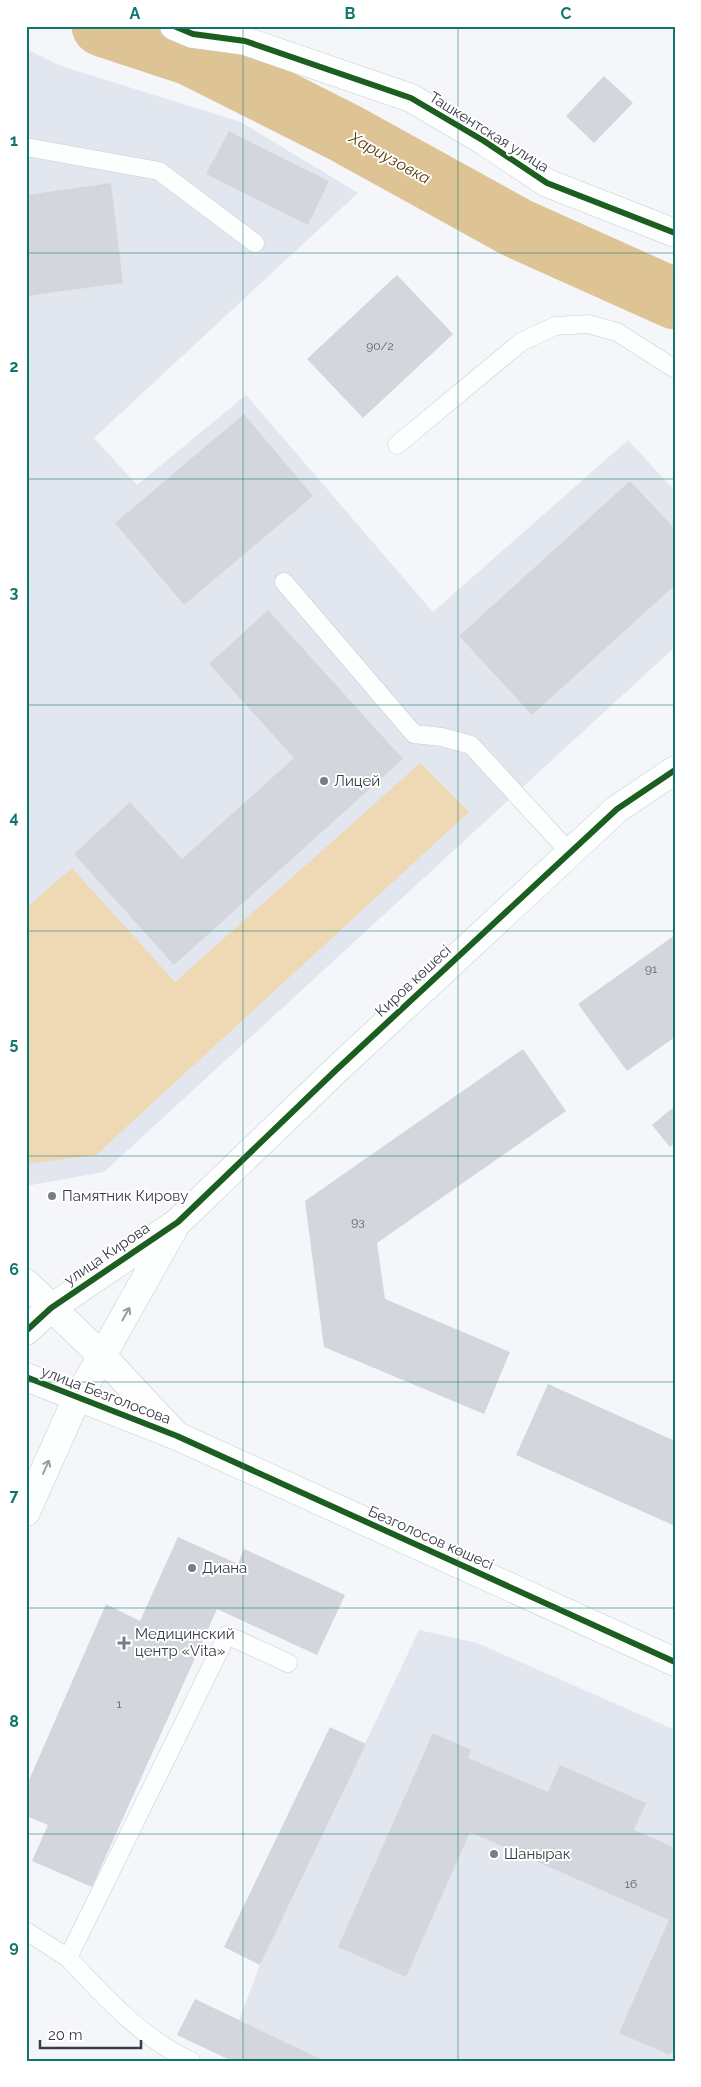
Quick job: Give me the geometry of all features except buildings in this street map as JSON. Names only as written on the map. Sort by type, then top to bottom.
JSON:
[{"type":"street","name":"Ташкентская улица","points":[[174,26],[193,34],[245,41],[411,98],[484,140],[547,183],[675,233]]},
{"type":"street","name":"Киров көшесі","points":[[178,1222],[335,1071],[617,809],[675,770]]},
{"type":"street","name":"улица Кирова","points":[[26,1331],[51,1308],[178,1222]]},
{"type":"street","name":"улица Кирова","points":[[26,1512],[77,1398],[178,1222]]},
{"type":"street","points":[[26,1282],[102,1356],[177,1436]]},
{"type":"street","name":"улица Безголосова","points":[[26,1377],[177,1436]]},
{"type":"street","name":"Безголосов көшесі","points":[[177,1436],[675,1662]]},
{"type":"lane","points":[[26,147],[159,171],[255,243]]},
{"type":"lane","points":[[396,445],[521,342],[555,326],[588,324],[617,332],[675,369]]},
{"type":"lane","points":[[284,582],[414,734],[442,737],[471,745],[570,854]]},
{"type":"lane","points":[[68,1958],[227,1635],[288,1663]]},
{"type":"lane","points":[[26,1931],[68,1958],[116,2010],[171,2052],[191,2061]]},
{"type":"shaded area","points":[[26,49],[61,66],[241,122],[358,193],[94,438],[137,485],[246,395],[433,612],[628,440],[675,491],[675,647],[104,1172],[26,1186]]},
{"type":"shaded area","points":[[420,763],[469,812],[96,1155],[26,1164],[26,908],[72,868],[175,982]]},
{"type":"shaded area","name":"Шанырак","points":[[419,1630],[477,1643],[675,1730],[675,2061],[325,2061],[239,2020],[260,1965]]},
{"type":"waterway","name":"Хариузовка","points":[[102,26],[190,55],[345,133],[517,228],[675,299]]},
{"type":"cycle path","points":[[174,26],[193,34],[245,41],[411,98],[484,141],[547,183],[675,233]]},
{"type":"cycle path","points":[[26,1331],[51,1308],[178,1222],[335,1071],[617,809],[675,770]]},
{"type":"cycle path","points":[[26,1377],[177,1436],[675,1662]]},
{"type":"place","name":"Лицей","points":[[324,781]]},
{"type":"place","name":"Памятник Кирову","points":[[52,1196]]},
{"type":"place","name":"Диана","points":[[192,1568]]},
{"type":"place","name":"Медицинский центр «Vita»","points":[[124,1643]]},
{"type":"place","name":"Шанырак","points":[[494,1854]]}]
